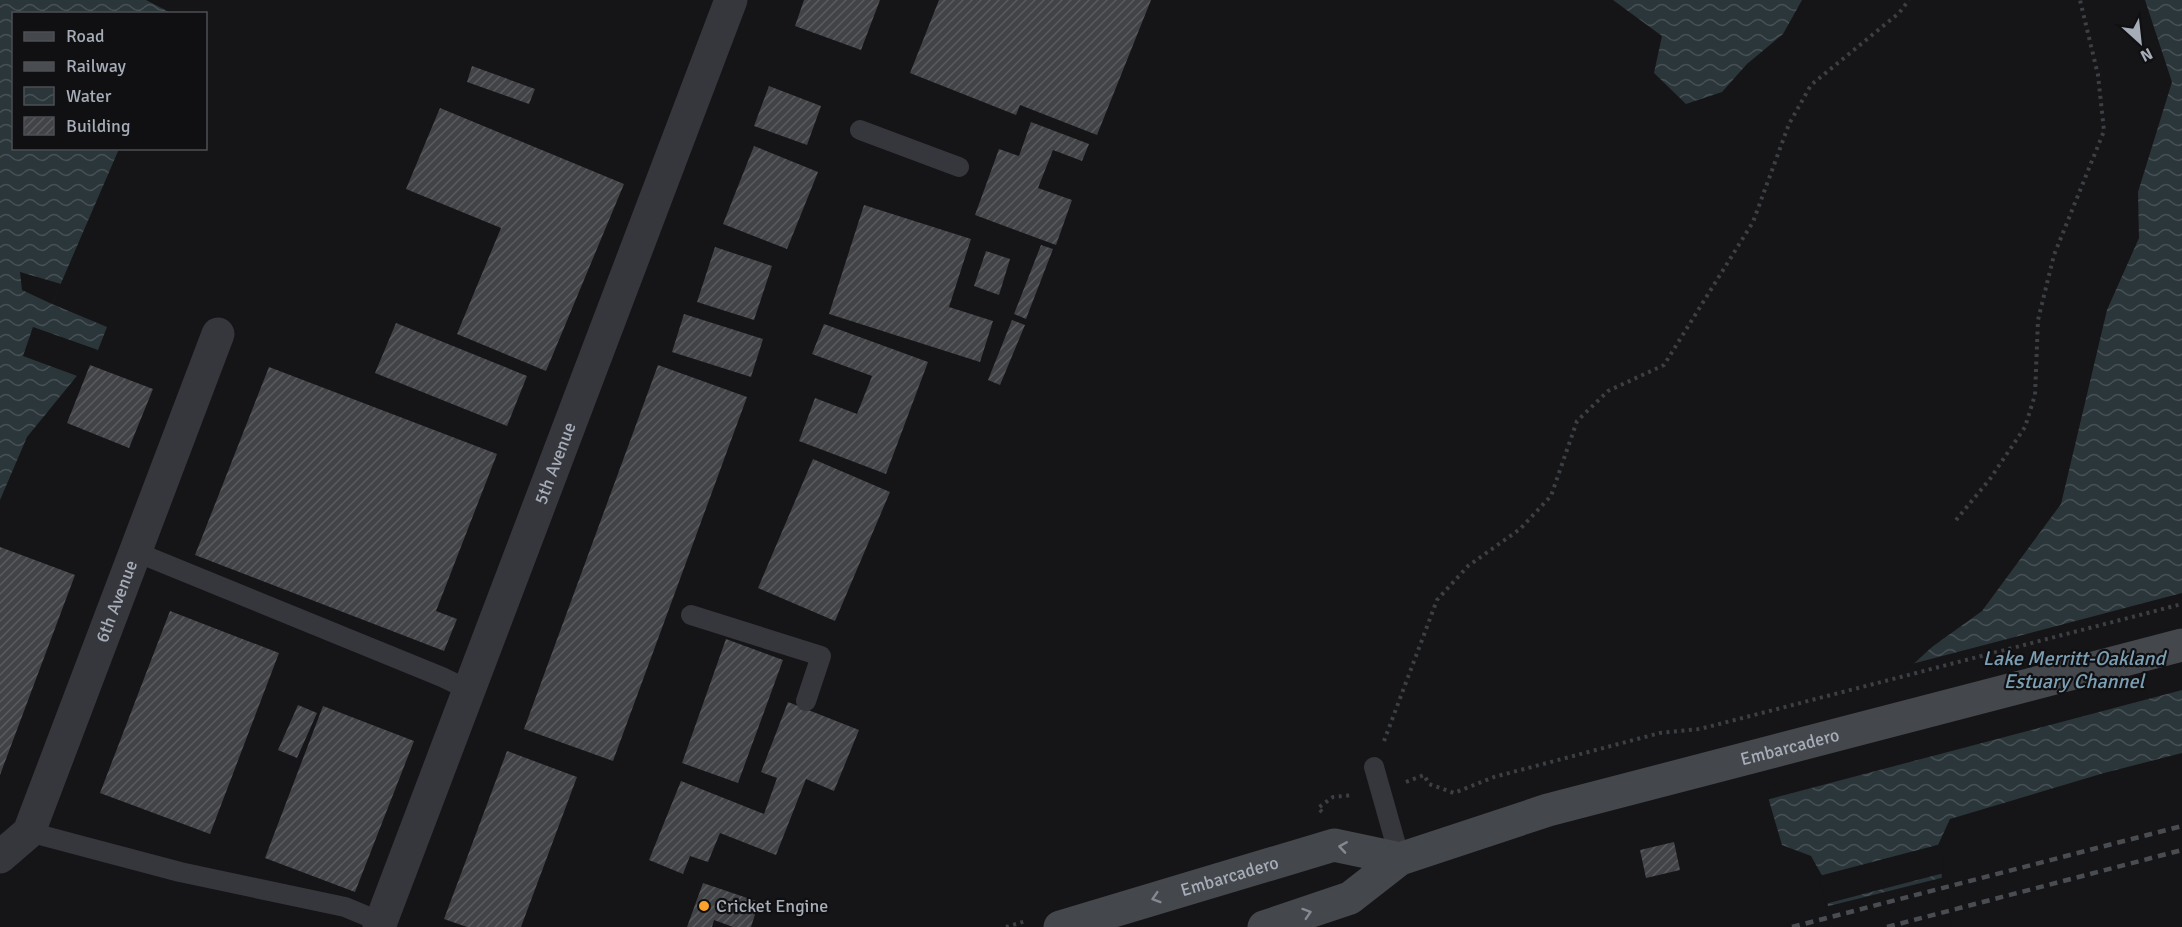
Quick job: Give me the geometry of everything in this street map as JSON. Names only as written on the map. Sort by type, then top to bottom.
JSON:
[{"type":"main road","name":"Embarcadero","points":[[1264,927],[1350,898],[1400,859],[1548,810],[2182,645]]},
{"type":"main road","name":"Embarcadero","points":[[1060,927],[1334,845],[1400,859]]},
{"type":"street","name":"5th Avenue","points":[[380,924],[731,0]]},
{"type":"street","name":"6th Avenue","points":[[0,857],[29,832],[218,334]]},
{"type":"lane","points":[[860,130],[959,167]]},
{"type":"lane","points":[[136,552],[469,690]]},
{"type":"lane","points":[[691,615],[821,656],[806,701]]},
{"type":"lane","points":[[1374,767],[1400,859]]},
{"type":"lane","points":[[29,832],[190,875],[345,908],[380,924]]},
{"type":"path","points":[[1374,767],[1437,600],[1468,566],[1520,529],[1551,496],[1577,421],[1608,391],[1664,365],[1753,222],[1789,124],[1811,85],[1899,13],[1909,0]]},
{"type":"path","points":[[1956,520],[1990,479],[2025,427],[2035,395],[2038,320],[2054,255],[2104,131],[2098,75],[2080,0]]},
{"type":"path","points":[[1416,780],[1424,775],[1429,784],[1454,793],[1494,777],[1649,736],[1700,729],[2182,604]]},
{"type":"path","points":[[1326,817],[1318,808],[1333,797],[1341,796]]},
{"type":"water","points":[[0,0],[146,0],[169,12],[12,12],[12,150],[119,150],[52,304],[107,327],[98,350],[27,437],[0,500]]},
{"type":"water","points":[[1613,0],[1802,0],[1783,34],[1747,64],[1722,92],[1686,104],[1654,73],[1662,36]]},
{"type":"water","name":"Lake Merritt-Oakland Estuary Channel","points":[[2145,0],[2182,0],[2182,753],[2104,773],[1950,819],[1938,845],[1948,927],[1831,927],[1824,879],[1811,856],[1782,845],[1768,797],[1932,647],[1982,611],[2061,504],[2107,310],[2139,238],[2138,192],[2172,82]]},
{"type":"pier","points":[[20,272],[61,284],[52,304],[22,290]]},
{"type":"pier","points":[[33,327],[98,350],[80,377],[23,356]]},
{"type":"pier","points":[[2182,593],[2182,690],[1766,800],[1766,795],[1908,665]]},
{"type":"pier","points":[[1941,844],[1944,873],[1825,904],[1819,876]]},
{"type":"pier","points":[[1945,877],[1951,927],[1828,927],[1825,907]]},
{"type":"building","points":[[804,0],[880,0],[861,50],[795,26]]},
{"type":"building","points":[[939,0],[1151,0],[1097,135],[1020,105],[1016,115],[910,73]]},
{"type":"building","points":[[472,66],[535,89],[529,104],[467,82]]},
{"type":"building","points":[[769,86],[821,106],[807,145],[754,126]]},
{"type":"building","points":[[440,108],[624,184],[546,371],[457,334],[501,228],[406,189]]},
{"type":"building","points":[[1031,122],[1089,144],[1082,161],[1053,150],[1038,188],[1072,200],[1056,245],[975,215],[999,149],[1019,156]]},
{"type":"building","points":[[754,146],[818,172],[787,249],[723,224]]},
{"type":"building","points":[[864,205],[971,239],[949,307],[993,321],[980,362],[829,314]]},
{"type":"building","points":[[1041,245],[1053,249],[1026,319],[1014,314]]},
{"type":"building","points":[[715,247],[772,266],[754,320],[697,302]]},
{"type":"building","points":[[986,251],[1010,259],[999,295],[974,286]]},
{"type":"building","points":[[684,314],[763,339],[751,377],[672,352]]},
{"type":"building","points":[[1012,320],[1025,325],[1000,385],[988,380]]},
{"type":"building","points":[[396,323],[527,376],[507,426],[375,373]]},
{"type":"building","points":[[824,324],[928,362],[886,474],[799,441],[815,398],[857,414],[872,376],[812,354]]},
{"type":"building","points":[[90,365],[153,389],[129,448],[67,423]]},
{"type":"building","points":[[658,365],[747,397],[613,761],[524,729]]},
{"type":"building","points":[[269,367],[497,454],[436,611],[457,619],[444,651],[195,555]]},
{"type":"building","points":[[813,459],[890,492],[835,621],[758,588]]},
{"type":"building","points":[[0,547],[75,575],[0,775]]},
{"type":"building","points":[[170,611],[279,653],[210,834],[100,793]]},
{"type":"building","points":[[726,639],[783,660],[738,783],[682,763]]},
{"type":"building","points":[[788,702],[859,730],[834,791],[806,779],[776,855],[720,833],[708,862],[690,856],[683,874],[649,860],[681,781],[764,814],[777,778],[761,772]]},
{"type":"building","points":[[298,705],[317,713],[297,758],[278,750]]},
{"type":"building","points":[[323,706],[414,741],[355,892],[265,858]]},
{"type":"building","points":[[507,751],[577,777],[521,927],[467,927],[444,919]]},
{"type":"building","points":[[1674,842],[1680,870],[1646,878],[1640,850]]},
{"type":"building","points":[[703,883],[759,902],[751,927],[733,927],[714,920],[712,927],[687,927]]},
{"type":"railway","points":[[1792,927],[2182,826]]},
{"type":"railway","points":[[1887,927],[2182,850]]},
{"type":"place","name":"Cricket Engine","points":[[704,906]]}]
